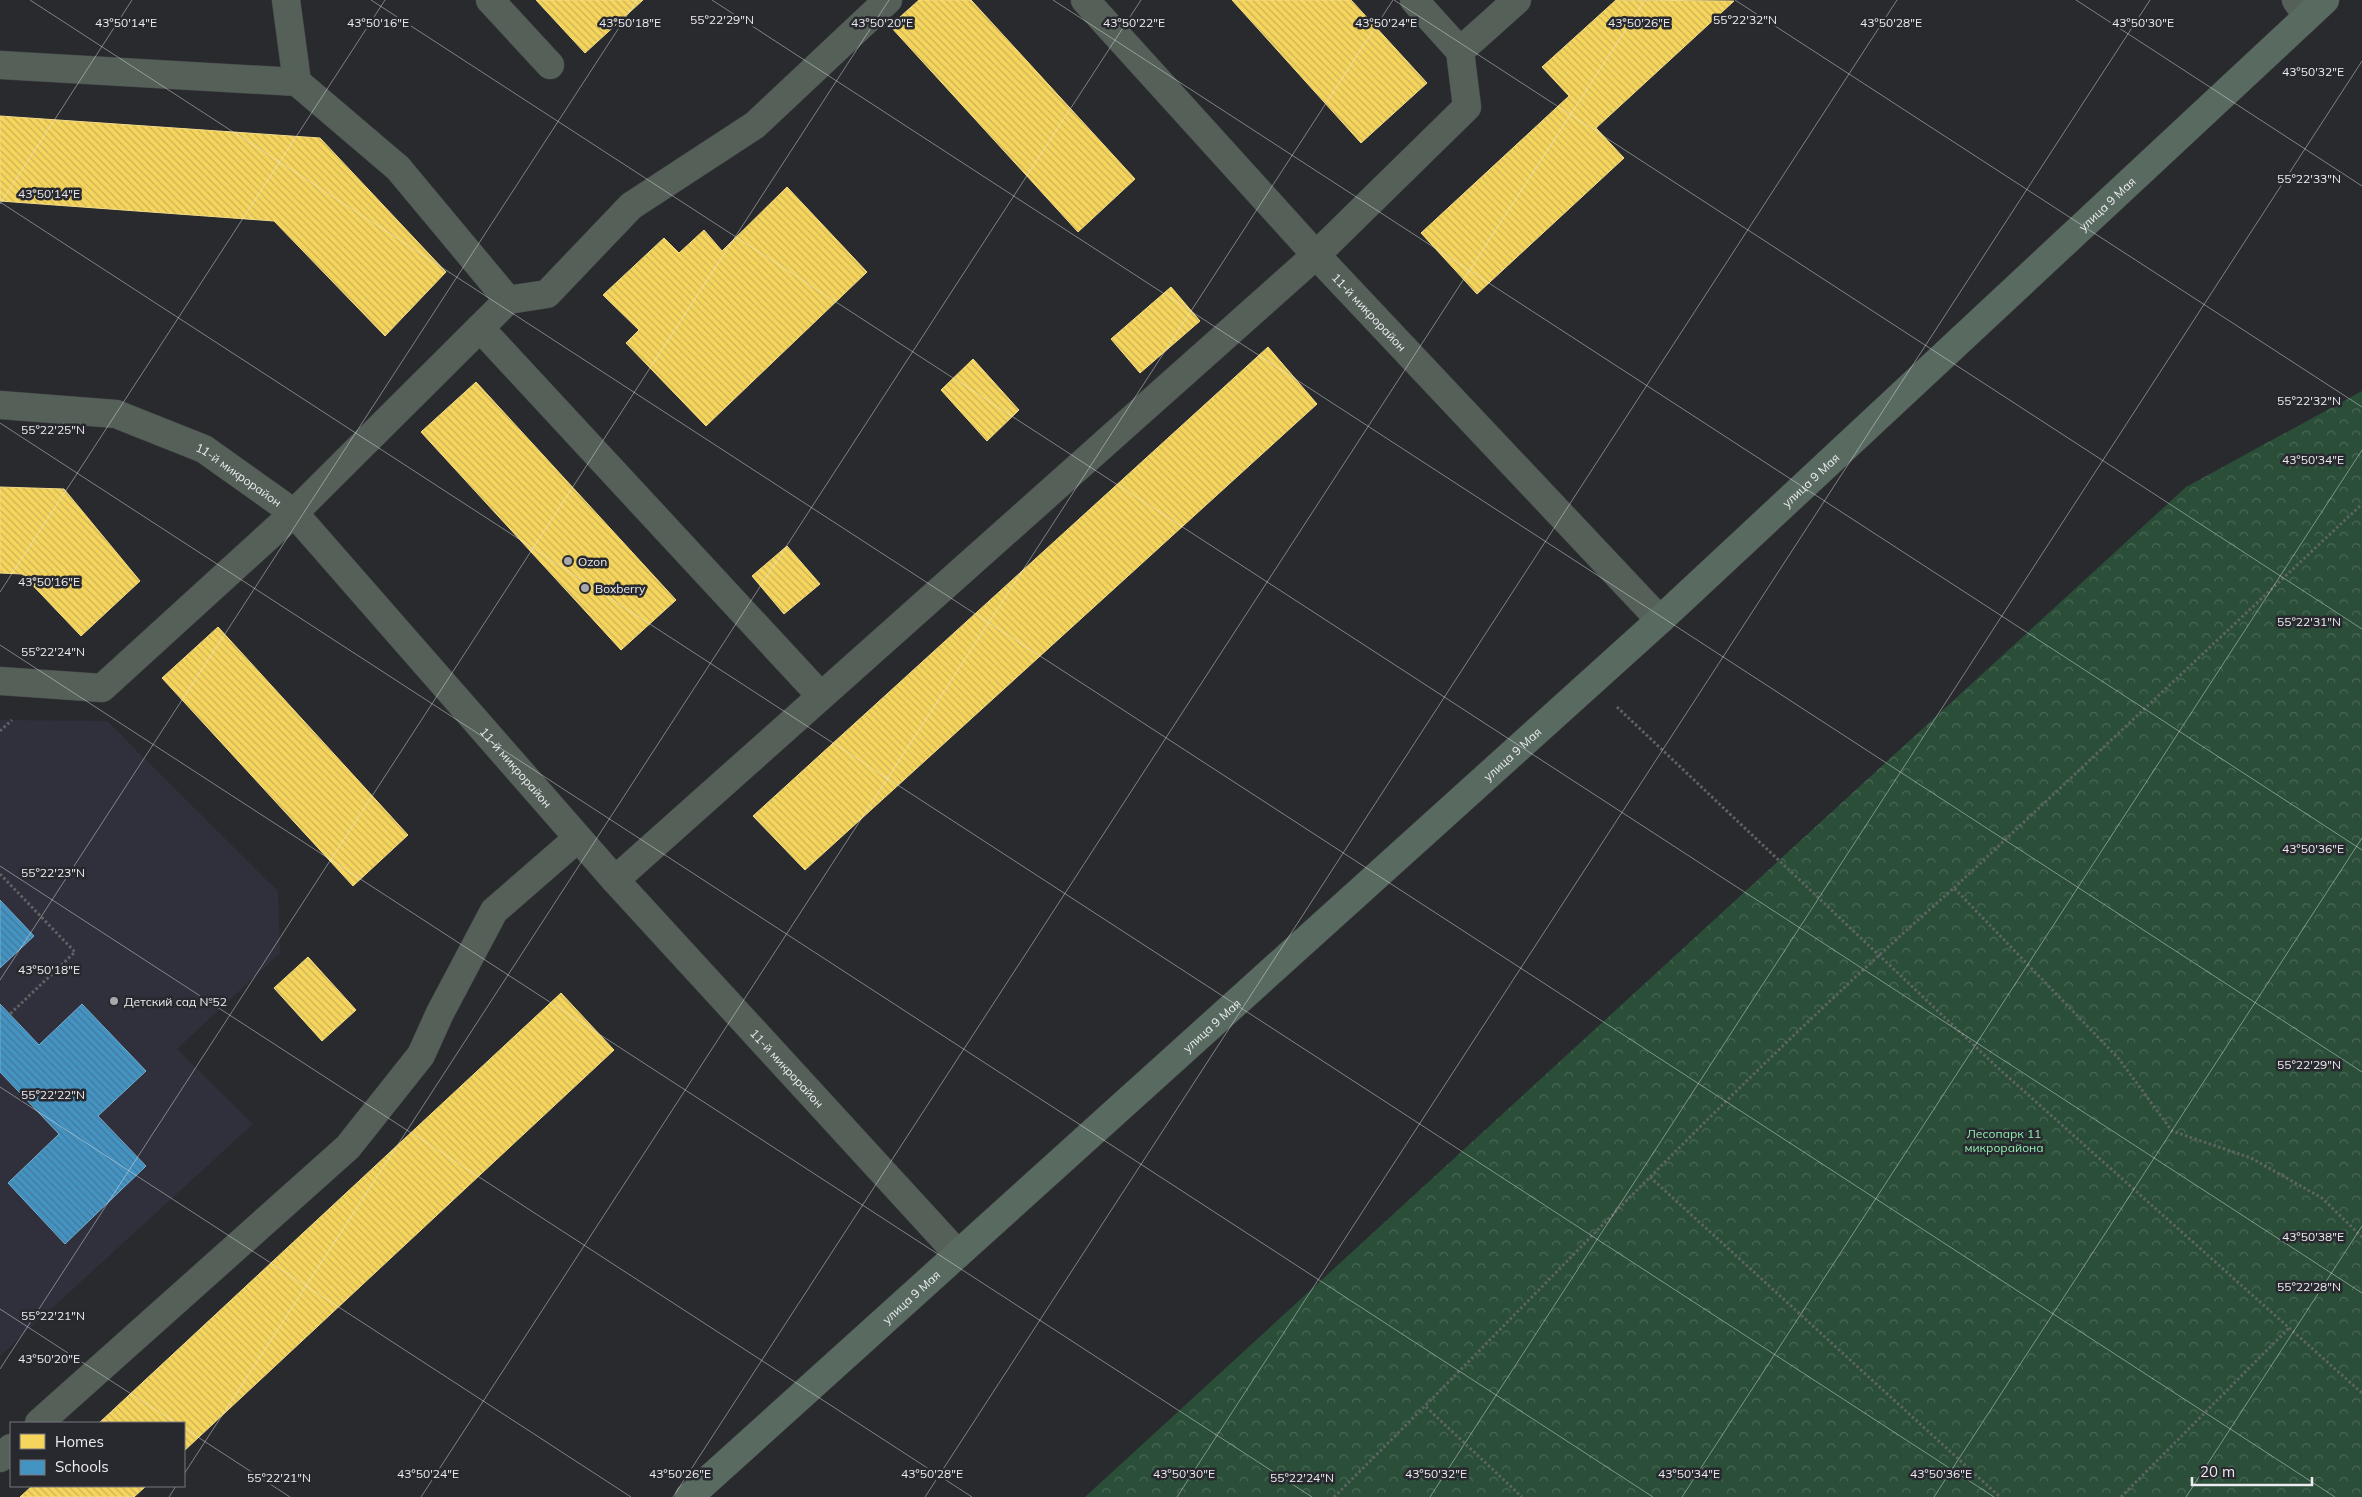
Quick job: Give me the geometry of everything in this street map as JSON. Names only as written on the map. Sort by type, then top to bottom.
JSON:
[{"type":"main road","name":"улица 9 Мая","points":[[689,1497],[1660,620],[2310,5]]},
{"type":"street","points":[[286,0],[297,82]]},
{"type":"street","points":[[490,0],[550,65]]},
{"type":"street","points":[[0,682],[102,688],[294,513],[508,300],[547,294],[631,206],[755,125],[888,0]]},
{"type":"street","name":"11-й микрорайон","points":[[1084,0],[1316,255],[1660,620]]},
{"type":"street","points":[[615,880],[1316,255],[1467,107],[1460,51],[1414,0]]},
{"type":"street","points":[[1460,51],[1517,0]]},
{"type":"street","points":[[0,65],[297,82],[398,168],[508,300]]},
{"type":"street","points":[[480,328],[821,696]]},
{"type":"street","name":"11-й микрорайон","points":[[0,405],[116,414],[204,449],[294,513],[615,880],[958,1254]]},
{"type":"street","points":[[40,1422],[348,1147],[421,1055],[440,1013],[494,911],[578,838]]},
{"type":"street","points":[[0,1458],[10,1449]]},
{"type":"path","points":[[1334,1497],[1426,1407],[1650,1177],[1878,954],[1954,888],[2362,504]]},
{"type":"path","points":[[1591,682],[2004,1074],[2362,1393]]},
{"type":"path","points":[[0,731],[12,720]]},
{"type":"path","points":[[0,874],[75,952],[10,1014]]},
{"type":"path","points":[[1954,888],[2119,1059],[2172,1132],[2251,1158],[2322,1198],[2362,1237]]},
{"type":"path","points":[[1650,1177],[2000,1497]]},
{"type":"path","points":[[2121,1497],[2289,1328]]},
{"type":"path","points":[[1426,1407],[1522,1497]]},
{"type":"shaded area","name":"Детский сад №52","points":[[0,720],[107,721],[278,891],[280,953],[177,1049],[253,1124],[0,1356]]},
{"type":"green space","name":"Лесопарк 11 микрорайона","points":[[2362,391],[2362,1497],[1085,1497],[2186,487]]},
{"type":"building: Homes","points":[[536,0],[643,0],[585,53]]},
{"type":"building: Homes","points":[[919,0],[971,0],[1135,179],[1078,232],[890,26]]},
{"type":"building: Homes","points":[[1232,0],[1351,0],[1427,83],[1361,143]]},
{"type":"building: Homes","points":[[1616,0],[1734,1],[1596,128],[1624,158],[1477,294],[1421,233],[1569,96],[1542,67]]},
{"type":"building: Homes","points":[[0,116],[320,138],[446,272],[385,336],[274,221],[0,201]]},
{"type":"building: Homes","points":[[787,187],[867,272],[706,426],[626,343],[639,330],[603,295],[664,238],[679,253],[704,230],[722,251]]},
{"type":"building: Homes","points":[[1171,287],[1200,321],[1140,373],[1111,339]]},
{"type":"building: Homes","points":[[1268,347],[1317,404],[805,870],[753,816]]},
{"type":"building: Homes","points":[[973,359],[1019,410],[987,441],[941,390]]},
{"type":"building: Homes","points":[[476,382],[676,600],[621,650],[421,432]]},
{"type":"building: Homes","points":[[0,487],[64,489],[140,581],[81,636],[22,574],[0,573]]},
{"type":"building: Homes","points":[[787,546],[820,584],[784,614],[752,576]]},
{"type":"building: Homes","points":[[218,627],[408,835],[353,886],[162,678]]},
{"type":"building: Homes","points":[[308,957],[356,1010],[322,1041],[274,988]]},
{"type":"building: Homes","points":[[561,993],[614,1050],[185,1450],[185,1422],[100,1422]]},
{"type":"building: Homes","points":[[31,1487],[145,1487],[134,1497],[20,1497]]},
{"type":"building: Schools","points":[[0,900],[34,936],[0,968]]},
{"type":"building: Schools","points":[[0,1004],[39,1045],[82,1004],[146,1071],[98,1116],[146,1166],[65,1244],[8,1183],[59,1134],[0,1072]]},
{"type":"place","name":"Ozon","points":[[568,561]]},
{"type":"place","name":"Boxberry","points":[[585,588]]},
{"type":"place","name":"Детский сад №52","points":[[114,1001]]}]
